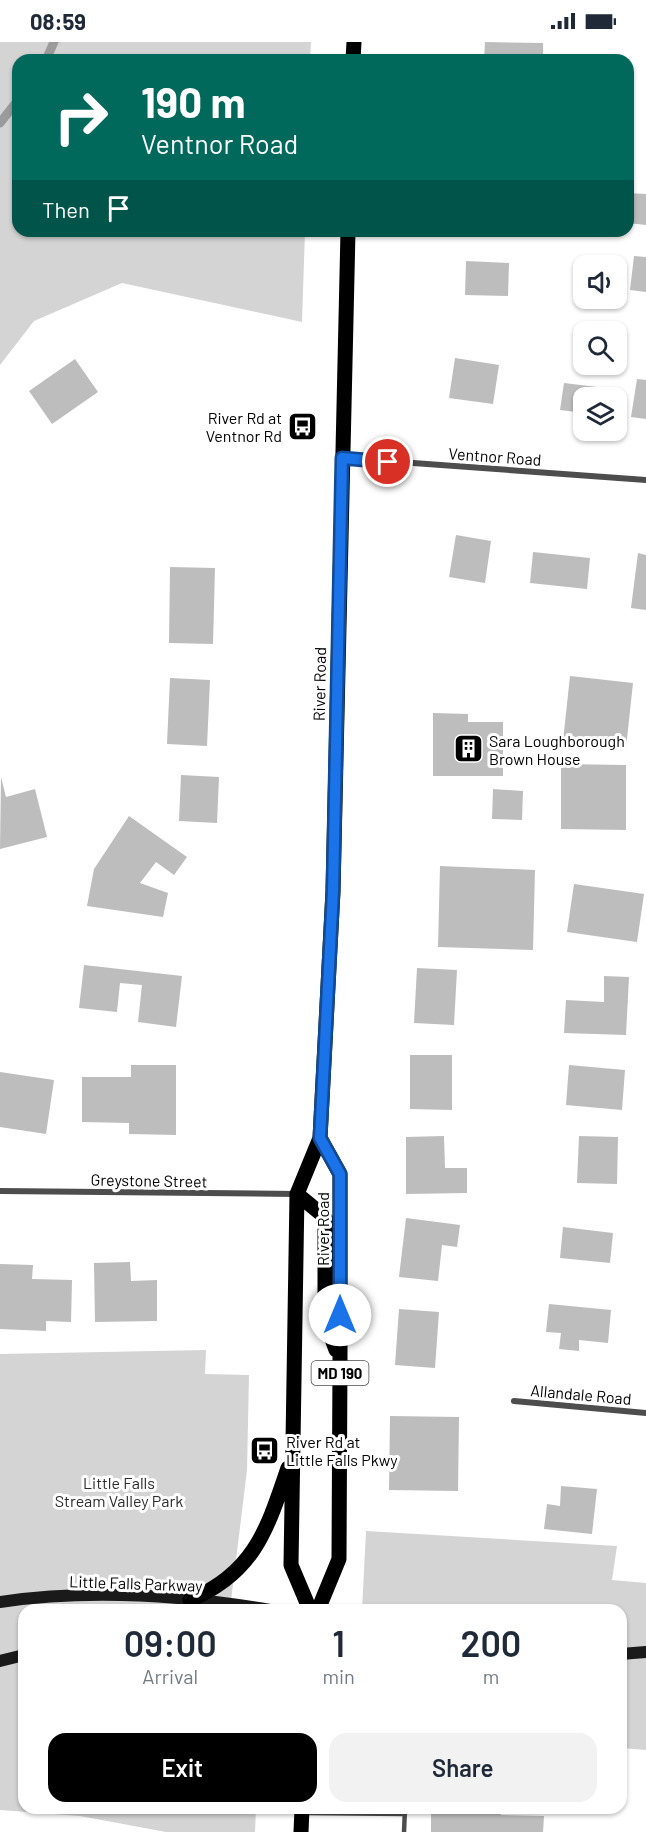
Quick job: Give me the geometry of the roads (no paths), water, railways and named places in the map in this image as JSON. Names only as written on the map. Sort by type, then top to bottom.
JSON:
[{"type":"main road","name":"River Road","points":[[307,1604],[291,1565],[297,1194],[320,1138],[333,891],[348,237]]},
{"type":"main road","name":"River Road","points":[[320,1138],[340,1174],[339,1560],[321,1604]]},
{"type":"main road","points":[[297,1194],[325,1217],[325,1320],[340,1362]]},
{"type":"main road","points":[[190,1600],[222,1584],[249,1558],[269,1522],[293,1454]]},
{"type":"main road","name":"Little Falls Parkway","points":[[0,1602],[76,1596],[190,1600],[222,1604]]},
{"type":"main road","points":[[627,1654],[646,1652]]},
{"type":"main road","points":[[0,1661],[18,1656]]},
{"type":"main road","points":[[302,1814],[302,1832]]},
{"type":"street","name":"Ventnor Road","points":[[342,458],[646,480]]},
{"type":"street","name":"Greystone Street","points":[[0,1191],[297,1194]]},
{"type":"street","name":"Allandale Road","points":[[514,1401],[646,1413]]},
{"type":"lane","points":[[404,1832],[405,1814]]},
{"type":"waterway","points":[[49,54],[54,42]]},
{"type":"waterway","points":[[0,123],[12,108]]},
{"type":"place","name":"River Rd at Ventnor Rd","points":[[303,426]]},
{"type":"place","name":"Sara Loughborough Brown House","points":[[468,749]]},
{"type":"place","name":"River Rd at Little Falls Pkwy","points":[[265,1450]]},
{"type":"park label","name":"Little Falls Stream Valley Park","points":[[119,1491]]}]
